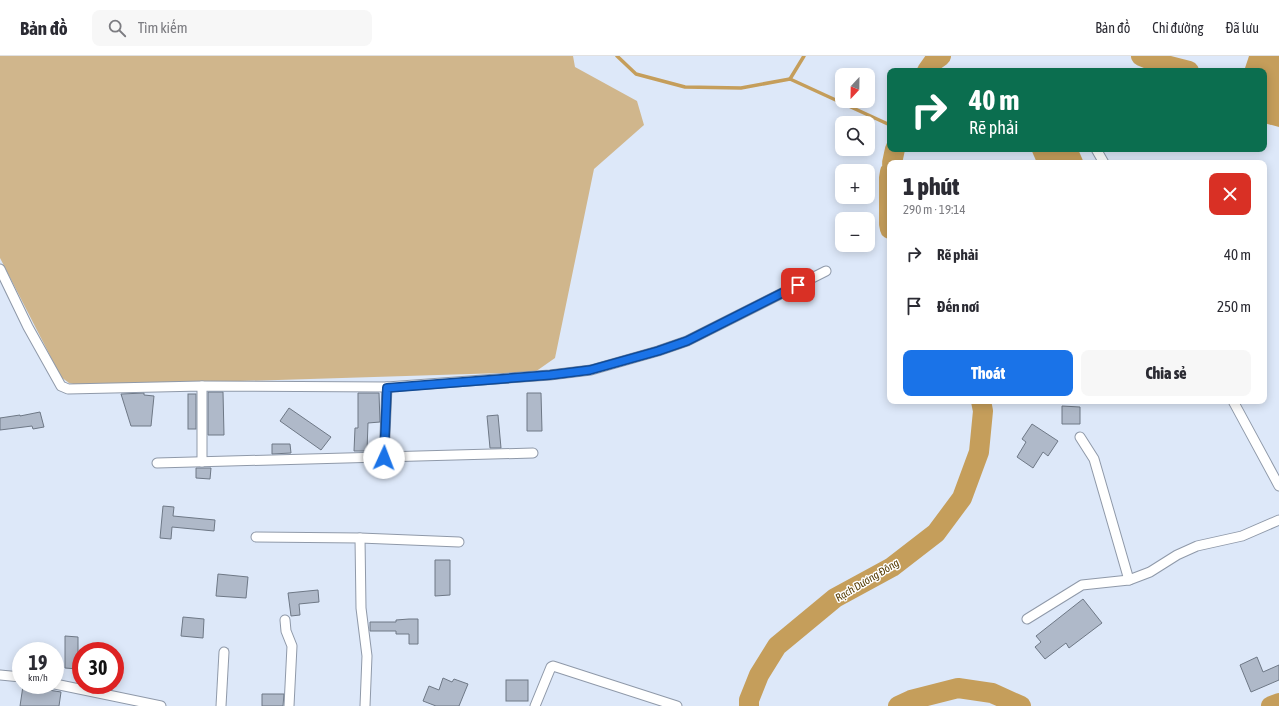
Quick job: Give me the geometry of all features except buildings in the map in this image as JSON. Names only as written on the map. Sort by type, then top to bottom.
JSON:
[{"type":"street","points":[[0,269],[28,327],[61,386],[64,388],[202,386],[387,388],[550,375],[590,370],[658,351],[687,341],[826,272]]},
{"type":"street","points":[[202,386],[202,462]]},
{"type":"street","points":[[384,458],[387,388]]},
{"type":"street","points":[[1235,404],[1279,486]]},
{"type":"street","points":[[1080,437],[1094,459],[1128,580]]},
{"type":"street","points":[[157,463],[533,453]]},
{"type":"street","points":[[1027,619],[1082,585],[1128,580],[1150,572],[1177,555],[1197,546],[1242,536],[1279,520]]},
{"type":"street","points":[[256,537],[360,538],[459,542]]},
{"type":"street","points":[[360,538],[361,608],[367,656],[365,706]]},
{"type":"street","points":[[285,620],[286,631],[292,646],[289,706]]},
{"type":"street","points":[[221,706],[224,652]]},
{"type":"street","points":[[535,706],[550,668],[553,666],[677,706]]},
{"type":"street","points":[[0,675],[12,676]]},
{"type":"street","points":[[64,686],[161,706]]},
{"type":"shaded area","points":[[0,56],[573,56],[575,67],[637,101],[644,125],[594,169],[555,358],[535,372],[82,386],[69,383],[61,377],[0,258]]},
{"type":"shaded area","points":[[1249,56],[1279,56],[1279,127],[1267,124],[1267,68],[1245,68]]},
{"type":"shaded area","points":[[1032,152],[1079,152],[1083,160],[1036,160]]},
{"type":"waterway","points":[[617,56],[636,74],[685,87],[741,88],[790,79],[887,124]]},
{"type":"waterway","points":[[790,79],[804,56]]},
{"type":"waterway","name":"Rạch Dương Đông","points":[[929,68],[934,61],[941,56]]},
{"type":"waterway","name":"Rạch Dương Đông","points":[[1141,56],[1158,63],[1177,68]]},
{"type":"waterway","name":"Rạch Dương Đông","points":[[893,160],[894,152]]},
{"type":"waterway","name":"Rạch Dương Đông","points":[[749,706],[749,700],[759,675],[777,646],[835,598],[892,567],[936,533],[962,498],[979,452],[983,411],[982,404]]},
{"type":"waterway","name":"Rạch Dương Đông","points":[[898,706],[911,700],[958,688],[992,693],[1021,706]]},
{"type":"waterway","name":"Rạch Dương Đông","points":[[1271,706],[1279,703]]},
{"type":"route","points":[[384,458],[387,388],[550,375],[590,370],[658,351],[687,341],[798,285]]}]
